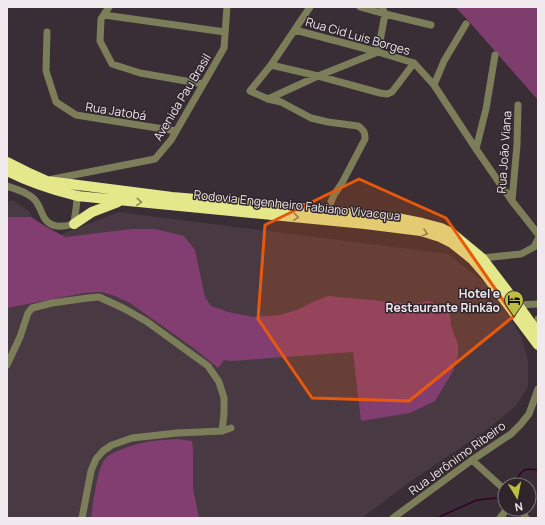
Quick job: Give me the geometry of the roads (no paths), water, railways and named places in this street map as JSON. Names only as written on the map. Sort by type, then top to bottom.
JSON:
[{"type":"highway","name":"Rodovia Engenheiro Fabiano Vivacqua","points":[[7,162],[47,181],[268,210],[327,211],[421,231],[440,237],[456,246],[472,259],[535,333]]},
{"type":"highway","name":"Rodovia Engenheiro Fabiano Vivacqua","points":[[7,171],[58,192],[77,196],[121,201],[268,210],[366,219],[397,218],[422,222],[441,228],[453,234],[482,258],[518,304],[535,333],[538,345]]},
{"type":"highway","points":[[158,203],[172,197]]},
{"type":"highway","points":[[74,224],[100,208],[121,201]]},
{"type":"street","points":[[109,7],[101,19],[100,41],[112,64],[140,74],[203,84]]},
{"type":"street","name":"Avenida Pau Brasil","points":[[47,181],[155,159],[171,140],[224,48],[226,7]]},
{"type":"street","points":[[310,7],[271,65],[250,91],[268,99],[281,102],[311,118],[362,128],[365,133],[365,139],[327,211]]},
{"type":"street","points":[[360,7],[431,25]]},
{"type":"street","points":[[268,99],[318,76],[378,52],[385,14],[382,7]]},
{"type":"street","points":[[104,15],[225,32]]},
{"type":"street","points":[[434,85],[444,60],[466,24]]},
{"type":"street","name":"Rua Cid Luis Borges","points":[[295,30],[414,63]]},
{"type":"street","name":"Rua Jatobá","points":[[47,32],[46,71],[56,102],[76,115],[176,131]]},
{"type":"street","points":[[476,149],[486,109],[495,55]]},
{"type":"street","points":[[271,65],[387,94],[395,89],[414,63],[434,85],[476,149],[538,234]]},
{"type":"street","name":"Rua João Viana","points":[[512,200],[517,144],[518,105]]},
{"type":"street","points":[[7,186],[27,194],[35,200],[46,220],[54,226],[62,227],[74,224],[77,196],[74,184]]},
{"type":"street","points":[[7,193],[17,190]]},
{"type":"street","points":[[482,258],[521,254],[534,246],[538,239]]},
{"type":"street","points":[[7,365],[20,337],[28,313],[32,308],[52,303],[100,297],[146,321],[208,366],[219,382],[224,398],[222,431]]},
{"type":"street","points":[[518,304],[538,304]]},
{"type":"street","points":[[538,319],[535,333],[538,352]]},
{"type":"street","name":"Rua Jerônimo Ribeiro","points":[[392,518],[472,460],[511,434],[529,414],[538,389]]},
{"type":"street","points":[[82,518],[91,471],[96,459],[103,451],[112,445],[132,438],[177,433],[222,431],[231,428]]},
{"type":"street","points":[[472,460],[497,483]]},
{"type":"waterway","points":[[518,477],[524,470],[538,470]]},
{"type":"waterway","points":[[438,518],[477,500],[497,498]]},
{"type":"place","name":"Hotel e Restaurante Rinkão","points":[[514,317]]}]
